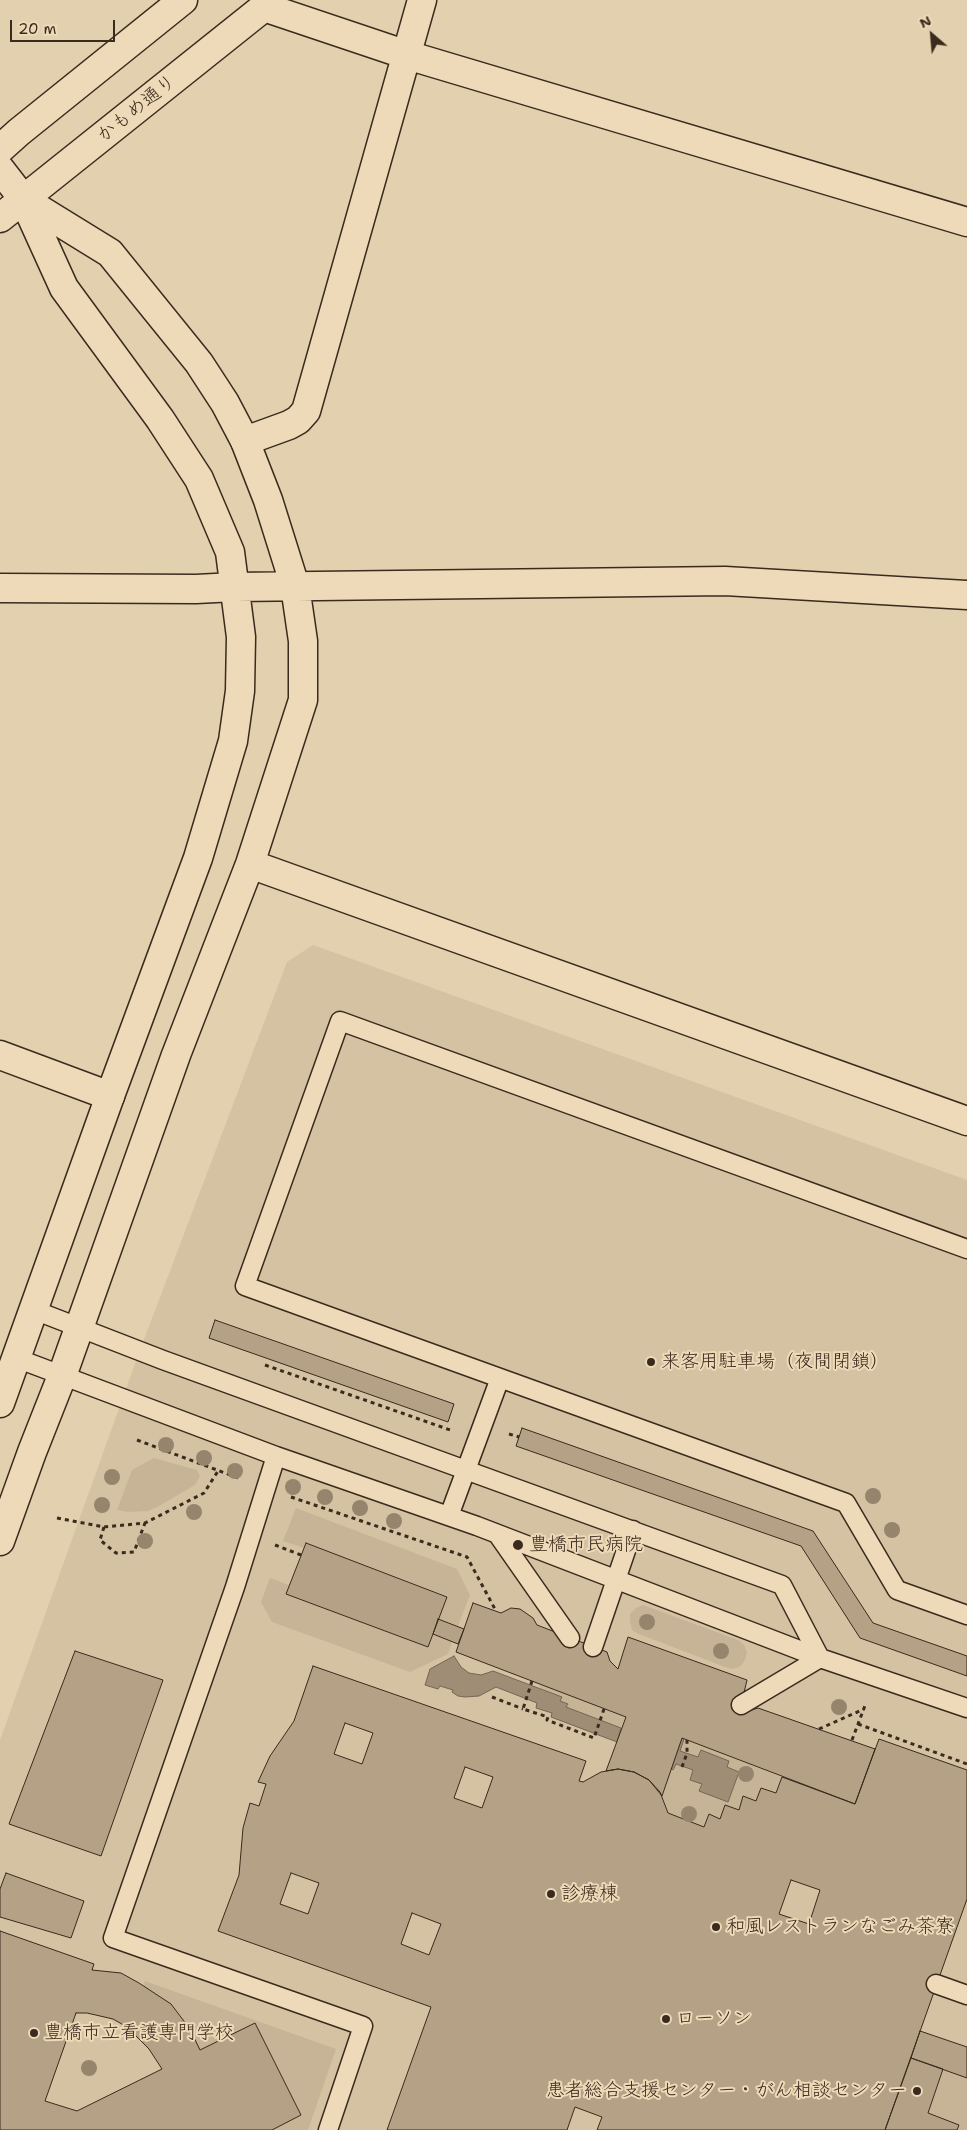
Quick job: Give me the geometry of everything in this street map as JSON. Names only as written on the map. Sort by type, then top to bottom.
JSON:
[{"type":"street","points":[[0,149],[183,0]]},
{"type":"street","points":[[245,441],[289,425],[298,420],[306,411],[422,0]]},
{"type":"street","points":[[269,4],[407,55],[967,222]]},
{"type":"street","name":"かもめ通り","points":[[0,218],[269,4]]},
{"type":"street","points":[[0,169],[24,200],[64,288],[160,419],[198,480],[230,552],[241,637],[240,691],[234,741],[198,858],[0,1403]]},
{"type":"street","points":[[0,1541],[62,1376],[176,1055],[250,864],[303,700],[303,641],[295,586],[268,500],[245,441],[225,403],[198,363],[110,253],[24,200]]},
{"type":"street","points":[[0,588],[196,589],[724,581],[967,596]]},
{"type":"street","points":[[250,864],[967,1120]]},
{"type":"street","points":[[0,1055],[110,1096]]},
{"type":"lane","points":[[967,1249],[340,1021],[245,1286],[846,1502],[897,1590],[967,1615]]},
{"type":"lane","points":[[34,1310],[782,1585],[820,1658]]},
{"type":"lane","points":[[16,1358],[276,1456],[449,1516],[820,1658],[967,1708]]},
{"type":"lane","points":[[449,1516],[500,1378]]},
{"type":"lane","points":[[276,1456],[235,1588],[113,1938],[363,2026],[328,2130]]},
{"type":"lane","points":[[593,1647],[633,1530]]},
{"type":"lane","points":[[498,1535],[570,1638]]},
{"type":"lane","points":[[741,1705],[820,1658]]},
{"type":"lane","points":[[936,1984],[967,1995]]},
{"type":"path","points":[[257,1363],[455,1431],[457,1424]]},
{"type":"path","points":[[510,1434],[519,1437]]},
{"type":"path","points":[[137,1440],[249,1482]]},
{"type":"path","points":[[56,1518],[104,1527],[145,1523],[204,1494],[218,1471]]},
{"type":"path","points":[[289,1496],[466,1557],[496,1611]]},
{"type":"path","points":[[104,1527],[100,1540],[116,1553],[134,1552],[145,1523]]},
{"type":"path","points":[[523,1709],[532,1683]]},
{"type":"path","points":[[852,1740],[869,1695]]},
{"type":"path","points":[[492,1697],[548,1717],[547,1720],[594,1738],[604,1709]]},
{"type":"path","points":[[819,1729],[864,1709]]},
{"type":"path","points":[[858,1724],[967,1764]]},
{"type":"path","points":[[682,1767],[687,1753],[687,1740]]},
{"type":"shaded area","name":"豊橋市民病院","points":[[313,945],[967,1180],[967,2130],[0,2130],[0,1740],[140,1350],[287,962]]},
{"type":"shaded area","points":[[154,1458],[197,1470],[200,1476],[195,1485],[148,1511],[128,1512],[117,1510],[132,1470]]},
{"type":"shaded area","points":[[296,1508],[457,1569],[470,1595],[458,1626],[438,1619],[447,1596],[306,1543],[304,1548],[283,1541]]},
{"type":"shaded area","points":[[270,1578],[289,1585],[286,1594],[427,1647],[433,1634],[452,1642],[448,1654],[410,1672],[272,1622],[261,1602]]},
{"type":"shaded area","points":[[643,1605],[738,1640],[744,1645],[747,1652],[745,1660],[741,1666],[733,1669],[639,1634],[632,1630],[630,1614],[636,1608]]},
{"type":"shaded area","points":[[454,1656],[461,1667],[469,1673],[481,1675],[493,1671],[562,1697],[560,1701],[568,1704],[566,1707],[621,1728],[617,1742],[551,1717],[552,1713],[536,1708],[537,1703],[496,1687],[479,1696],[465,1697],[458,1696],[452,1692],[453,1690],[440,1686],[438,1689],[425,1685],[430,1669]]},
{"type":"shaded area","points":[[540,1684],[626,1717],[621,1728],[566,1707],[560,1701],[561,1697],[539,1688]]},
{"type":"shaded area","points":[[682,1738],[684,1739],[680,1751],[698,1757],[701,1750],[729,1761],[727,1767],[739,1772],[728,1802],[699,1791],[702,1784],[690,1780],[693,1770],[676,1764],[673,1770],[671,1769]]},
{"type":"shaded area","points":[[684,1739],[782,1777],[776,1793],[761,1788],[756,1801],[743,1796],[739,1810],[725,1805],[720,1819],[709,1815],[704,1827],[668,1813],[662,1796],[671,1769],[673,1770],[675,1764],[693,1771],[702,1784],[700,1791],[727,1801],[739,1772],[727,1767],[729,1761],[702,1750],[699,1757],[680,1751]]},
{"type":"shaded area","points":[[145,1981],[336,2049],[308,2130],[272,2130],[301,2115],[255,2023],[200,2050],[182,2017],[171,2004],[143,1986]]},
{"type":"shaded area","points":[[943,2069],[967,2078],[967,2130],[957,2130],[959,2125],[928,2113]]},
{"type":"building","points":[[215,1320],[454,1404],[448,1422],[209,1338]]},
{"type":"building","points":[[522,1428],[813,1531],[873,1623],[967,1656],[967,1676],[860,1638],[801,1546],[516,1446]]},
{"type":"building","points":[[306,1543],[447,1597],[428,1647],[286,1594]]},
{"type":"building","points":[[473,1603],[501,1613],[511,1608],[520,1609],[533,1618],[537,1625],[607,1652],[610,1661],[618,1669],[628,1637],[747,1680],[739,1714],[758,1708],[875,1749],[855,1804],[682,1738],[662,1796],[649,1780],[634,1772],[618,1769],[606,1771],[626,1717],[456,1652]]},
{"type":"building","points":[[438,1619],[464,1629],[458,1644],[433,1634]]},
{"type":"building","points":[[75,1651],[163,1680],[101,1856],[9,1824]]},
{"type":"building","name":"診療棟","points":[[313,1666],[586,1761],[579,1781],[583,1782],[601,1772],[618,1769],[634,1772],[649,1780],[660,1792],[668,1813],[704,1827],[709,1814],[720,1819],[725,1805],[739,1810],[743,1796],[756,1801],[761,1788],[776,1793],[782,1777],[855,1804],[879,1739],[967,1770],[967,1899],[885,2130],[597,2130],[602,2117],[575,2107],[567,2130],[387,2130],[431,2007],[218,1931],[239,1875],[243,1828],[250,1803],[259,1806],[266,1784],[258,1782],[270,1756],[294,1721]],"holes":[[[345,1723],[373,1733],[362,1764],[334,1754]],[[465,1767],[493,1777],[482,1808],[454,1798]],[[291,1873],[319,1883],[308,1914],[280,1904]],[[791,1880],[820,1890],[809,1924],[779,1914]],[[412,1913],[441,1924],[429,1955],[401,1944]]]},
{"type":"building","points":[[6,1873],[84,1901],[71,1938],[0,1917],[0,1889]]},
{"type":"building","name":"豊橋市立看護専門学校","points":[[0,1931],[94,1964],[92,1970],[121,1973],[139,1983],[171,2004],[190,2029],[200,2050],[255,2023],[301,2115],[272,2130],[0,2130]],"holes":[[[76,2013],[87,2013],[113,2019],[127,2027],[149,2049],[162,2069],[77,2111],[45,2101]]]},
{"type":"building","points":[[920,2031],[967,2047],[967,2078],[911,2058]]},
{"type":"building","name":"患者総合支援センター・がん相談センター","points":[[911,2058],[943,2069],[928,2113],[959,2125],[957,2130],[885,2130]]},
{"type":"place","name":"来客用駐車場（夜間閉鎖）","points":[[651,1362]]},
{"type":"place","name":"豊橋市民病院","points":[[518,1545]]},
{"type":"place","name":"診療棟","points":[[551,1894]]},
{"type":"place","name":"和風レストランなごみ茶寮","points":[[716,1927]]},
{"type":"place","name":"ローソン","points":[[666,2019]]},
{"type":"place","name":"豊橋市立看護専門学校","points":[[34,2033]]},
{"type":"place","name":"患者総合支援センター・がん相談センター","points":[[917,2091]]}]
